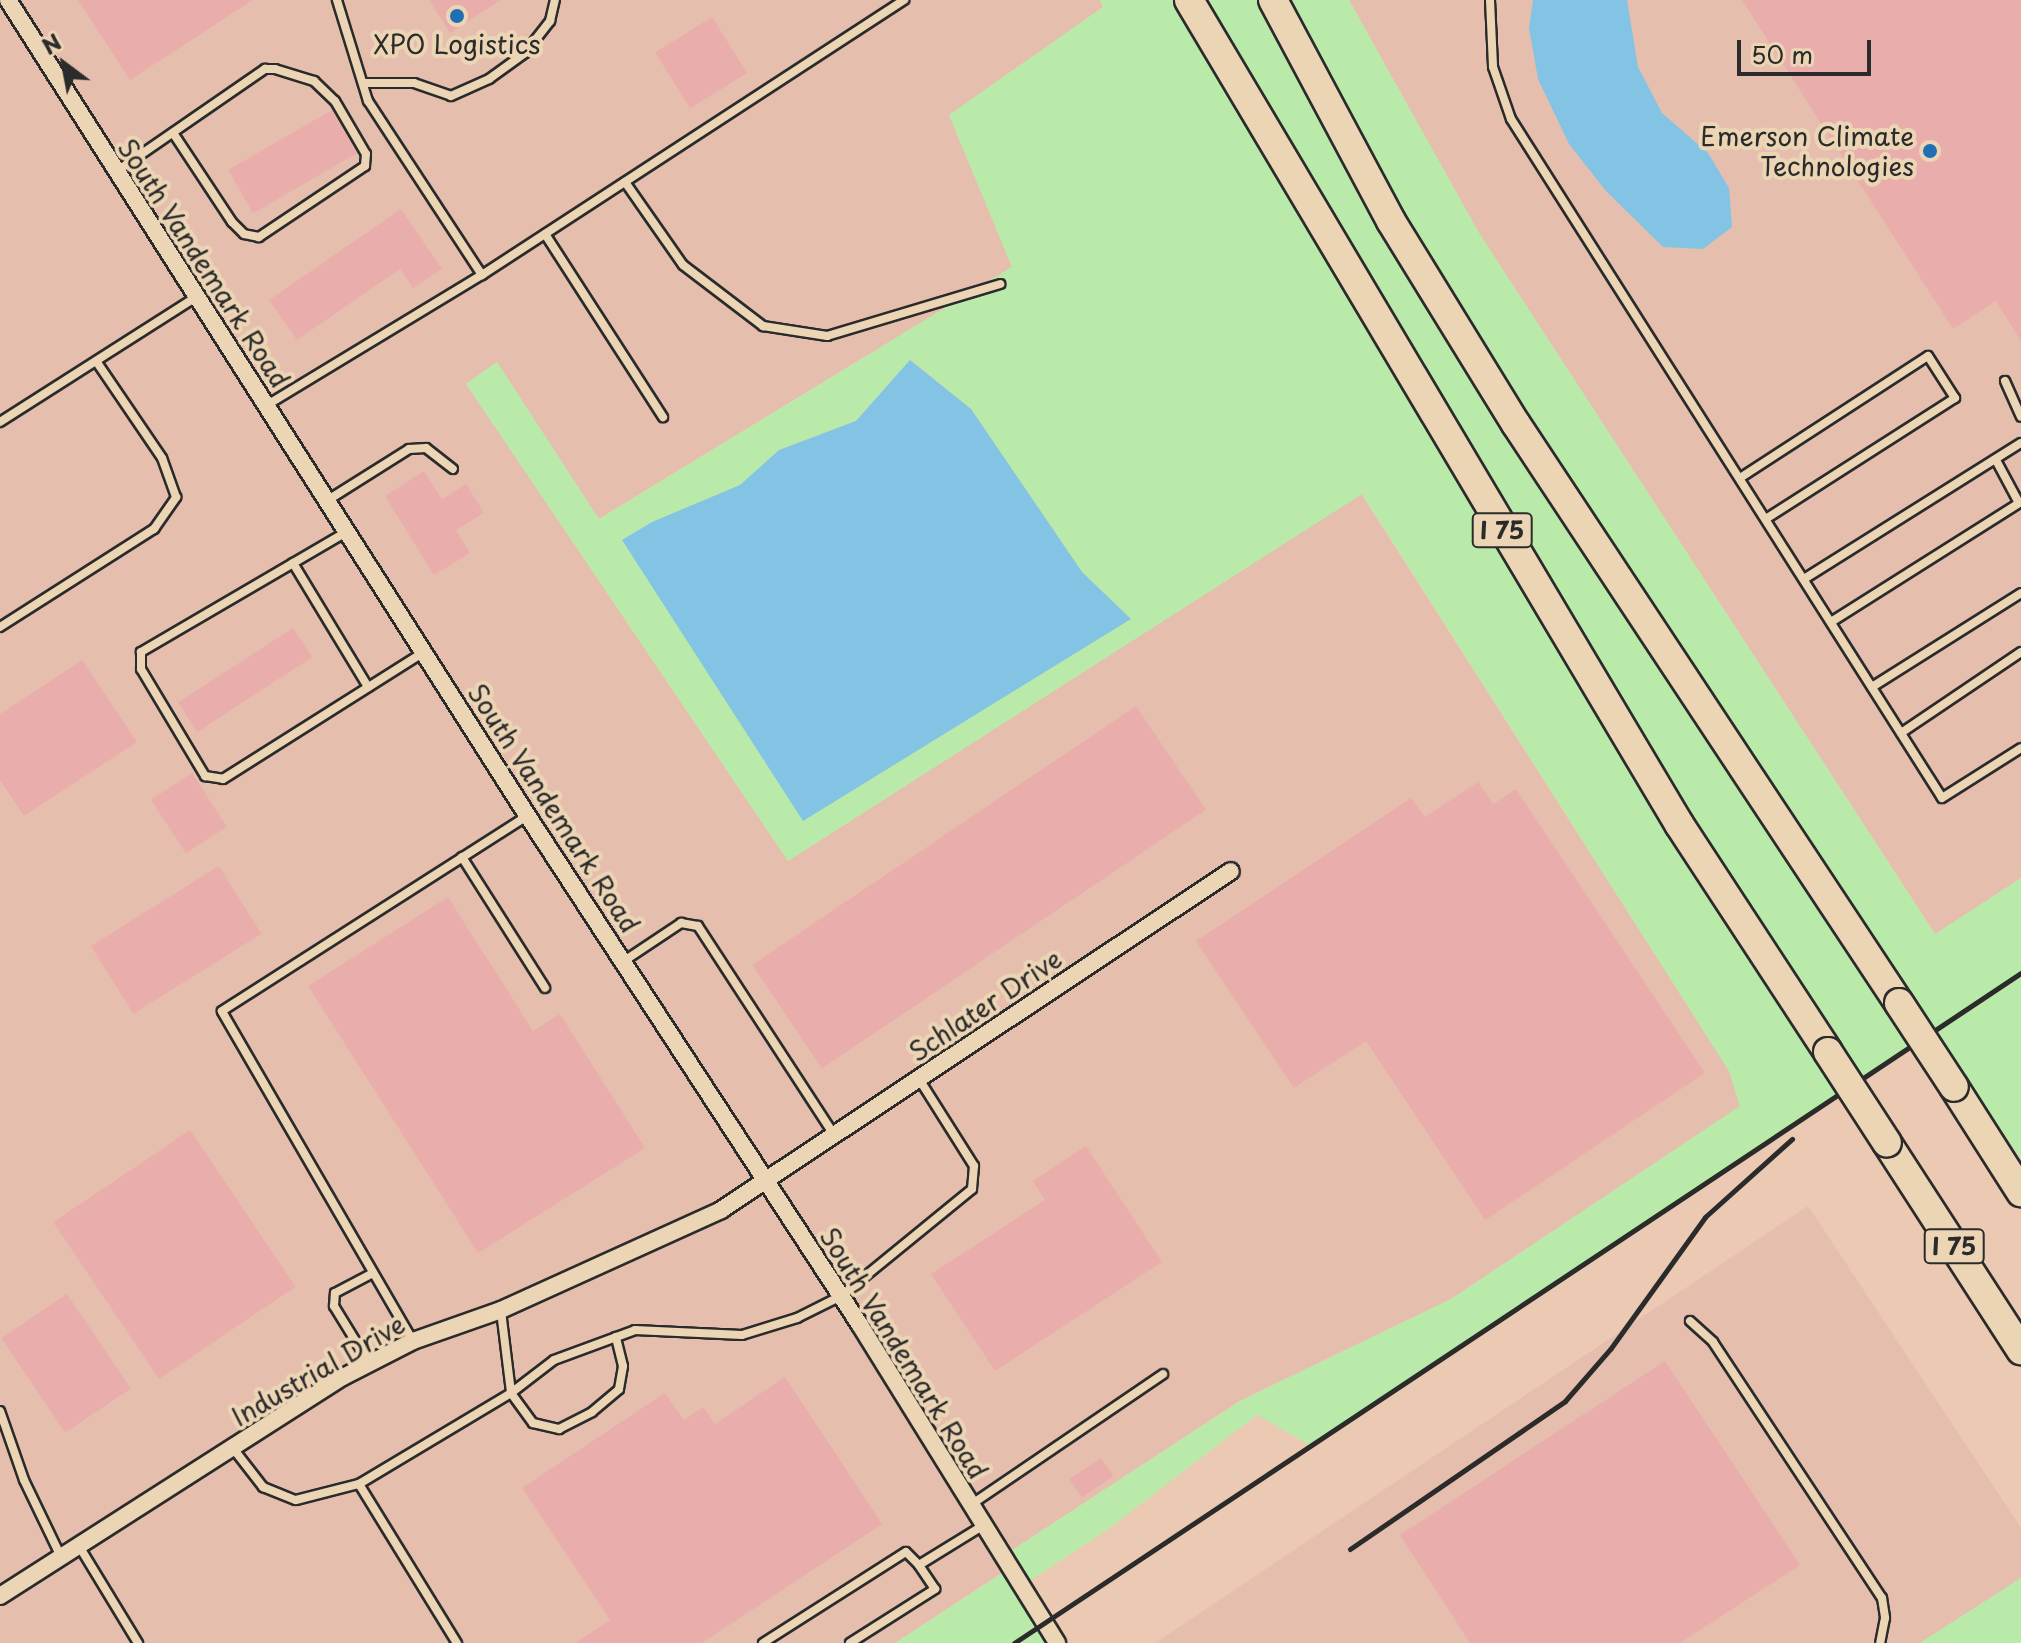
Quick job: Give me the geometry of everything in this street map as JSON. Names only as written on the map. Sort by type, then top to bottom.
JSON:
[{"type":"highway","name":"I 75","points":[[1189,0],[1679,824],[2021,1350]]},
{"type":"highway","name":"I 75","points":[[1273,0],[1391,221],[1516,424],[2021,1192]]},
{"type":"street","name":"South Vandemark Road","points":[[8,0],[527,815],[841,1296],[1057,1643]]},
{"type":"street","name":"Schlater Drive","points":[[766,1180],[1231,871]]},
{"type":"street","name":"Industrial Drive","points":[[0,1596],[232,1446],[369,1363],[413,1341],[501,1310],[721,1210],[766,1180]]},
{"type":"lane","points":[[337,0],[368,101],[482,275]]},
{"type":"lane","points":[[363,83],[414,83],[451,96],[489,79],[525,53],[550,21],[555,0]]},
{"type":"lane","points":[[267,405],[482,275],[904,0]]},
{"type":"lane","points":[[1490,0],[1493,67],[1511,119],[1942,798],[2021,748]]},
{"type":"lane","points":[[117,171],[265,69],[314,81],[335,101],[366,154],[365,166],[259,237],[244,234],[232,222],[173,133]]},
{"type":"lane","points":[[625,182],[683,265],[763,326],[827,336],[1000,284]]},
{"type":"lane","points":[[545,234],[663,417]]},
{"type":"lane","points":[[0,422],[197,296]]},
{"type":"lane","points":[[1740,478],[1928,356],[1955,398],[1766,519]]},
{"type":"lane","points":[[0,627],[154,529],[176,497],[162,458],[96,361]]},
{"type":"lane","points":[[2005,381],[2021,417]]},
{"type":"lane","points":[[1804,579],[1997,462],[2021,443]]},
{"type":"lane","points":[[328,500],[409,449],[426,448],[453,469]]},
{"type":"lane","points":[[1831,622],[2019,503],[1997,462]]},
{"type":"lane","points":[[348,531],[141,652],[141,669],[205,776],[223,779],[424,651]]},
{"type":"lane","points":[[293,563],[368,687]]},
{"type":"lane","points":[[1872,687],[2021,593]]},
{"type":"lane","points":[[1901,733],[2021,652]]},
{"type":"lane","points":[[413,1341],[222,1011],[527,815]]},
{"type":"lane","points":[[462,857],[545,988]]},
{"type":"lane","points":[[624,961],[681,923],[698,926],[834,1135]]},
{"type":"lane","points":[[232,1446],[263,1487],[296,1500],[359,1484],[511,1393],[554,1360],[635,1330],[742,1335],[797,1318],[841,1296],[972,1189],[974,1166],[918,1078]]},
{"type":"lane","points":[[369,1363],[334,1306],[335,1293],[373,1273]]},
{"type":"lane","points":[[501,1310],[511,1393],[533,1423],[559,1429],[592,1412],[619,1389],[623,1366],[616,1337]]},
{"type":"lane","points":[[1690,1321],[1713,1342],[1882,1598],[1885,1618],[1880,1643]]},
{"type":"lane","points":[[971,1505],[1163,1374]]},
{"type":"lane","points":[[0,1411],[24,1480],[61,1557]]},
{"type":"lane","points":[[359,1484],[457,1643]]},
{"type":"lane","points":[[919,1565],[984,1525]]},
{"type":"lane","points":[[79,1545],[138,1643]]},
{"type":"lane","points":[[763,1643],[906,1552],[935,1589],[850,1643]]},
{"type":"shaded area","points":[[0,0],[1100,0],[1104,7],[949,115],[1012,267],[598,519],[497,362],[466,384],[788,861],[1361,494],[1729,1071],[1740,1107],[1451,1299],[1239,1401],[1003,1556],[1010,1567],[895,1643],[0,1643]]},
{"type":"shaded area","points":[[1349,0],[2021,0],[2021,878],[1936,935],[1479,233]]},
{"type":"shaded area","points":[[1808,1206],[2021,1528],[2021,1578],[1920,1643],[1155,1643]]},
{"type":"green space","points":[[1100,0],[1349,0],[1479,233],[1935,934],[2021,878],[2021,1159],[1934,1031],[1311,1446],[1257,1415],[1107,1530],[1022,1586],[1057,1643],[895,1643],[1010,1568],[1003,1556],[1240,1401],[1451,1299],[1740,1106],[1729,1071],[1362,494],[788,861],[466,384],[497,362],[599,519],[1012,267],[949,115],[1103,7]],"holes":[[[911,360],[971,409],[1082,572],[1131,619],[652,522],[741,485],[779,450],[856,421]]]},
{"type":"green space","points":[[2021,1578],[2021,1643],[1920,1643]]},
{"type":"water","points":[[1533,0],[1627,0],[1638,67],[1662,113],[1708,153],[1729,188],[1732,227],[1703,249],[1663,247],[1606,191],[1569,144],[1538,79],[1529,28]]},
{"type":"water","points":[[910,360],[971,409],[1082,572],[1131,619],[803,821],[622,540],[652,522],[740,485],[779,450],[856,421]]},
{"type":"building","points":[[78,0],[253,0],[130,80]]},
{"type":"building","name":"XPO Logistics","points":[[429,0],[501,0],[450,33]]},
{"type":"building","name":"Emerson Climate Technologies","points":[[1742,0],[2021,0],[2021,341],[1996,301],[1953,329]]},
{"type":"building","points":[[712,17],[747,73],[690,108],[655,53]]},
{"type":"building","points":[[332,110],[357,153],[253,213],[228,170]]},
{"type":"building","points":[[401,209],[442,269],[413,288],[400,269],[297,340],[269,300]]},
{"type":"building","points":[[424,471],[442,499],[466,484],[484,513],[456,530],[470,553],[434,575],[385,496]]},
{"type":"building","points":[[293,628],[312,657],[197,732],[178,703]]},
{"type":"building","points":[[82,660],[137,742],[24,816],[0,780],[0,714]]},
{"type":"building","points":[[1136,706],[1206,810],[822,1069],[752,965]]},
{"type":"building","points":[[192,773],[227,827],[186,853],[151,800]]},
{"type":"building","points":[[1478,782],[1493,804],[1516,789],[1705,1073],[1485,1220],[1366,1041],[1294,1088],[1196,941],[1411,798],[1425,817]]},
{"type":"building","points":[[219,866],[261,934],[133,1014],[91,946]]},
{"type":"building","points":[[448,897],[533,1031],[560,1014],[645,1148],[478,1253],[308,986]]},
{"type":"building","points":[[190,1130],[296,1287],[159,1379],[53,1222]]},
{"type":"building","points":[[1086,1146],[1162,1262],[995,1371],[931,1274],[1045,1200],[1033,1181]]},
{"type":"building","points":[[67,1294],[131,1389],[65,1433],[2,1338]]},
{"type":"building","points":[[1665,1361],[1800,1565],[1680,1643],[1470,1643],[1400,1535]]},
{"type":"building","points":[[785,1377],[882,1524],[702,1643],[575,1643],[610,1620],[522,1488],[665,1393],[684,1420],[703,1407],[715,1424]]},
{"type":"building","points":[[1101,1458],[1113,1476],[1082,1497],[1069,1479]]},
{"type":"railway","points":[[1014,1643],[2021,973]]},
{"type":"railway","points":[[1350,1549],[1565,1401],[1611,1348],[1705,1217],[1792,1139]]},
{"type":"place","name":"XPO Logistics","points":[[457,16]]},
{"type":"place","name":"Emerson Climate Technologies","points":[[1930,151]]}]
